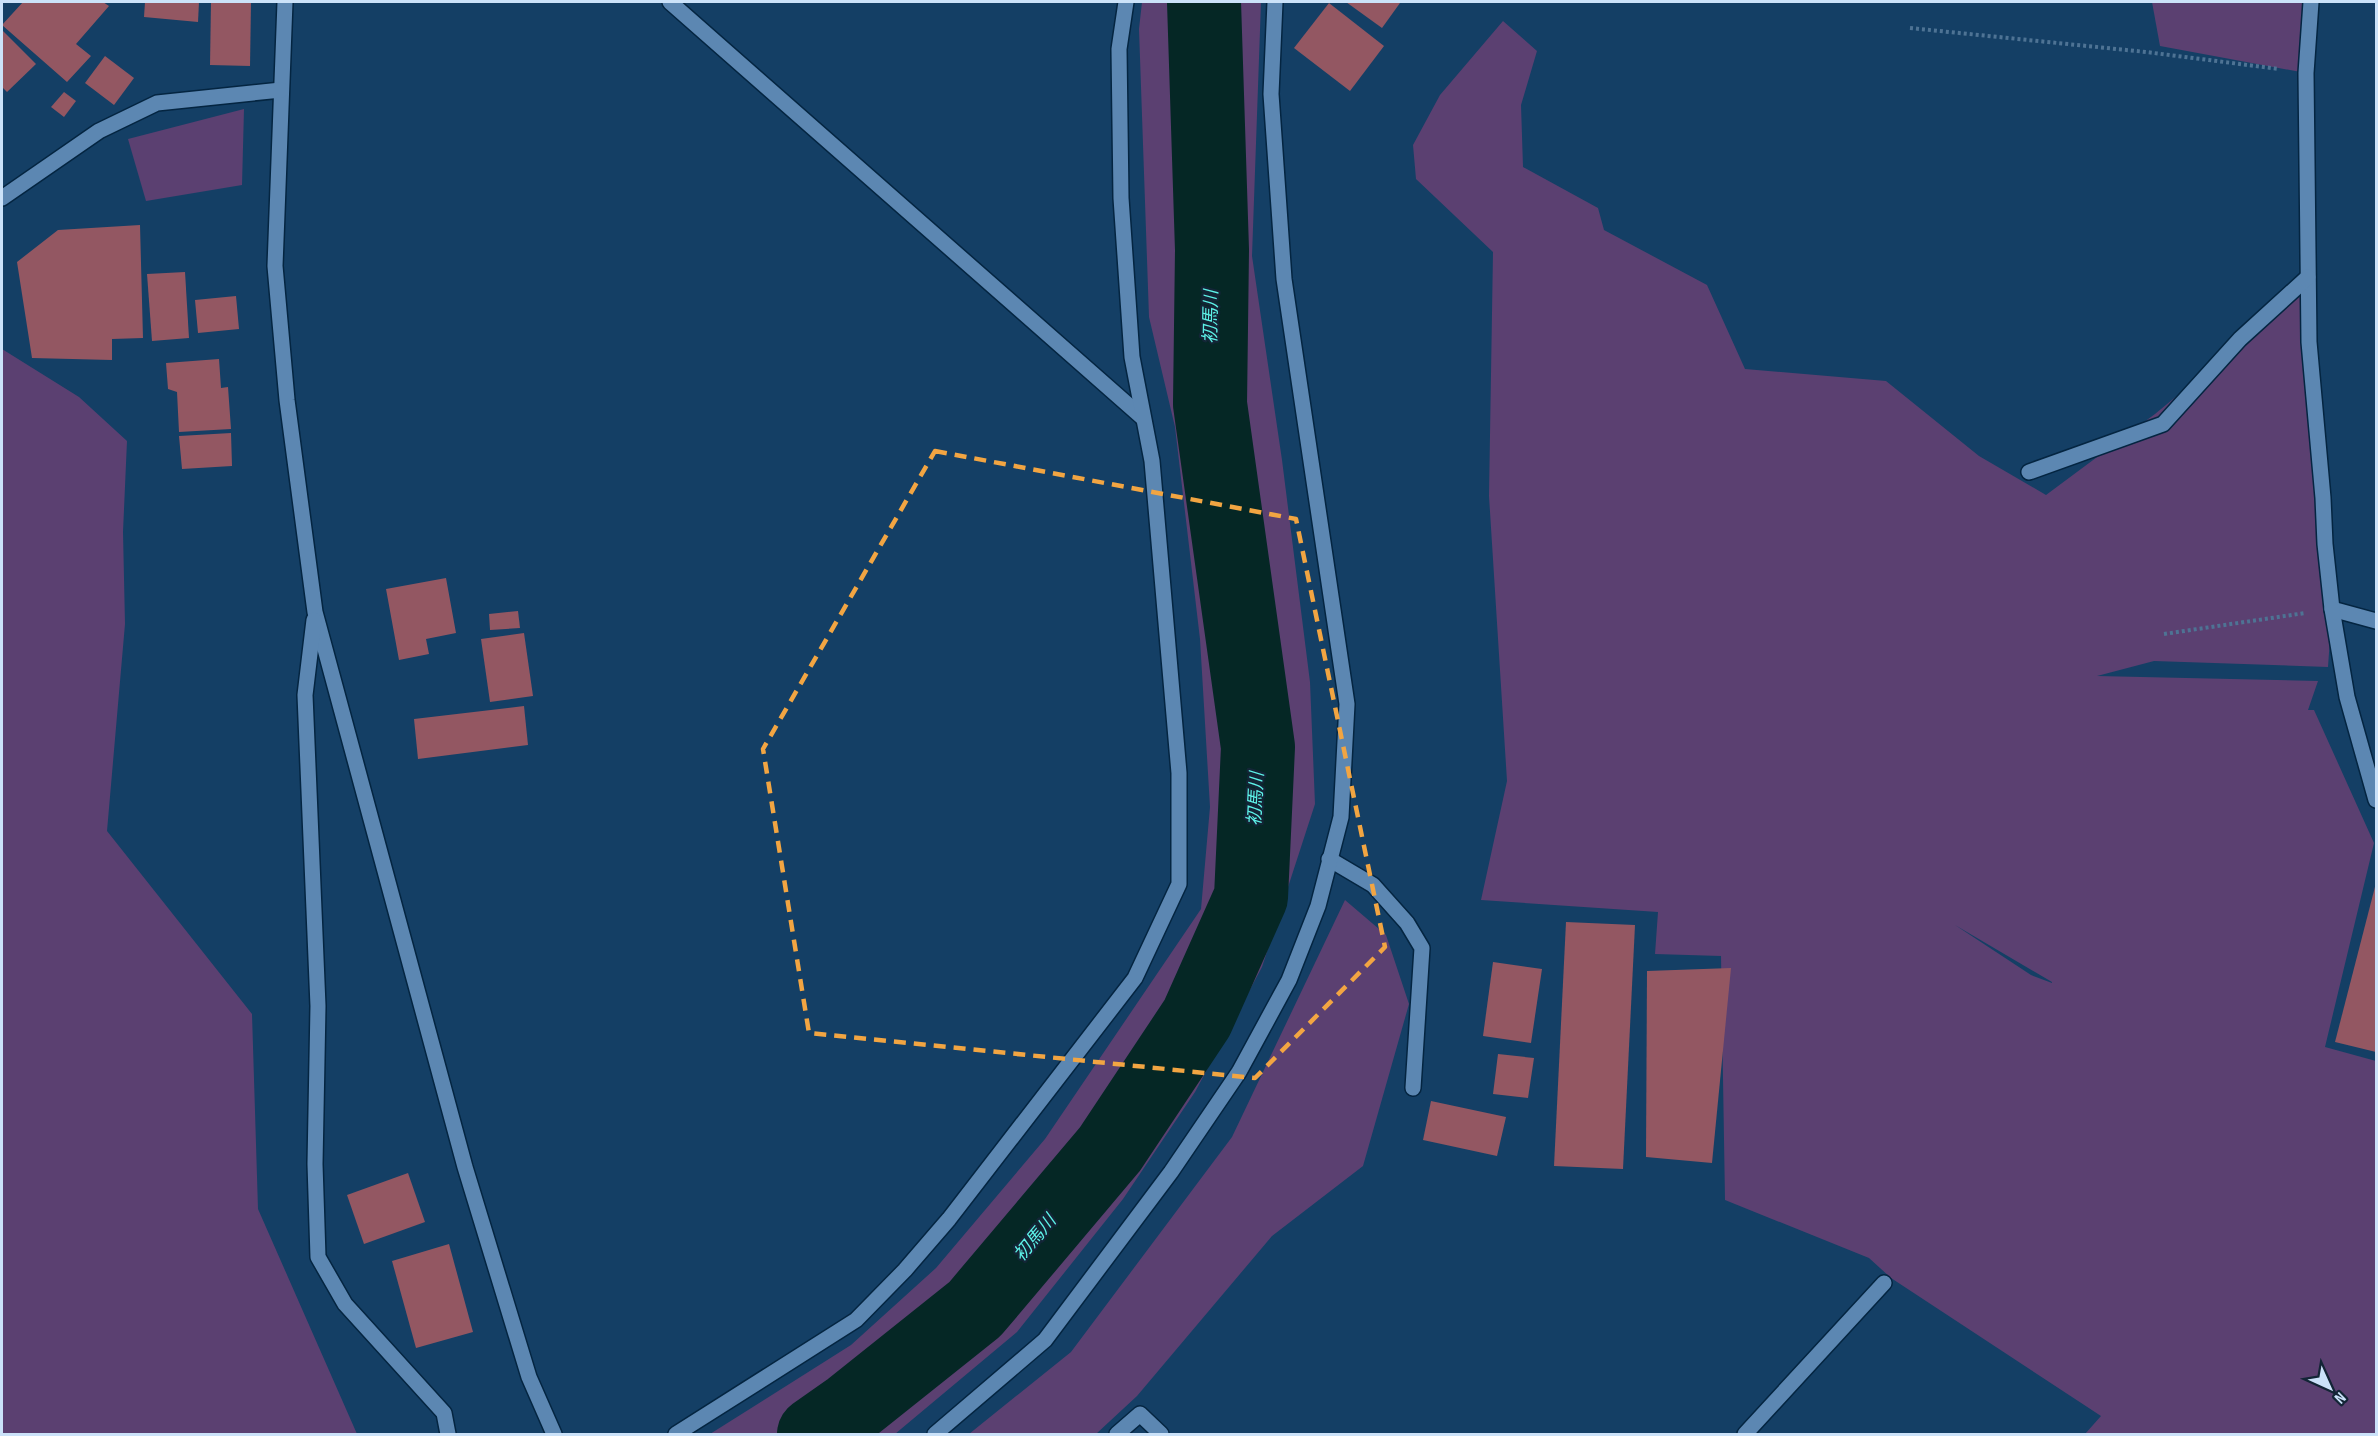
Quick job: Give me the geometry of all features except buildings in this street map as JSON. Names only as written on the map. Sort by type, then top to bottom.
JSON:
[{"type":"street","points":[[285,2],[275,266],[287,400],[315,612],[468,1177],[529,1377],[554,1434]]},
{"type":"street","points":[[670,2],[1143,418]]},
{"type":"street","points":[[676,1434],[856,1320],[905,1270],[956,1210],[1135,978],[1179,884],[1179,773],[1152,461],[1132,357],[1121,198],[1119,49],[1126,2]]},
{"type":"street","points":[[935,1434],[1045,1340],[1170,1172],[1239,1072],[1284,993],[1317,906],[1341,817],[1347,704],[1284,279],[1271,93],[1275,2]]},
{"type":"street","points":[[2311,2],[2306,73],[2309,342],[2325,544],[2332,609],[2347,697],[2376,800]]},
{"type":"street","points":[[2,198],[99,131],[157,103],[281,90]]},
{"type":"street","points":[[2028,472],[2163,423],[2240,339],[2308,277]]},
{"type":"street","points":[[2332,609],[2376,621]]},
{"type":"street","points":[[315,612],[305,694],[318,1006],[315,1164],[318,1257],[345,1304],[444,1413],[448,1434]]},
{"type":"street","points":[[1329,859],[1373,885],[1407,923],[1422,948],[1413,1088]]},
{"type":"street","points":[[1745,1434],[1884,1282]]},
{"type":"street","points":[[1117,1434],[1140,1414],[1161,1434]]},
{"type":"path","points":[[1910,28],[2134,51],[2306,73]]},
{"type":"path","points":[[2164,634],[2332,609]]},
{"type":"highlighted area","points":[[935,451],[1296,519],[1385,947],[1255,1078],[809,1033],[763,749]]},
{"type":"shaded area","points":[[1142,2],[1261,2],[1252,256],[1282,460],[1310,682],[1315,804],[1262,967],[1195,1092],[1123,1199],[1017,1332],[895,1434],[710,1434],[851,1345],[936,1268],[1045,1139],[1201,909],[1210,807],[1200,639],[1175,427],[1149,317],[1139,29]]},
{"type":"shaded area","points":[[2152,2],[2310,2],[2306,73],[2160,46]]},
{"type":"shaded area","points":[[1503,21],[1537,51],[1521,105],[1523,167],[1598,208],[1604,230],[1707,285],[1745,369],[1886,381],[1979,456],[2046,495],[2155,414],[2300,294],[2334,581],[2328,667],[2154,661],[2097,676],[2318,681],[2308,710],[2314,710],[2374,843],[2325,1047],[2376,1061],[2376,1434],[2085,1434],[2101,1416],[1891,1278],[1869,1258],[1725,1200],[1721,956],[1655,954],[1658,912],[1481,900],[1507,781],[1489,496],[1493,252],[1416,179],[1413,145],[1440,95]],"holes":[[[1955,925],[2052,982],[2031,975]]]},
{"type":"shaded area","points":[[244,109],[242,185],[146,201],[128,139]]},
{"type":"shaded area","points":[[2,349],[79,397],[127,441],[123,532],[125,624],[107,831],[252,1014],[258,1209],[357,1434],[2,1434]]},
{"type":"shaded area","points":[[1345,900],[1386,935],[1409,1004],[1363,1166],[1272,1236],[1137,1396],[1096,1434],[969,1434],[1071,1352],[1232,1137]]},
{"type":"waterway","name":"初馬川","points":[[814,1434],[851,1408],[975,1309],[1110,1149],[1197,1018],[1251,897],[1258,747],[1210,404],[1212,250],[1204,2]]}]
